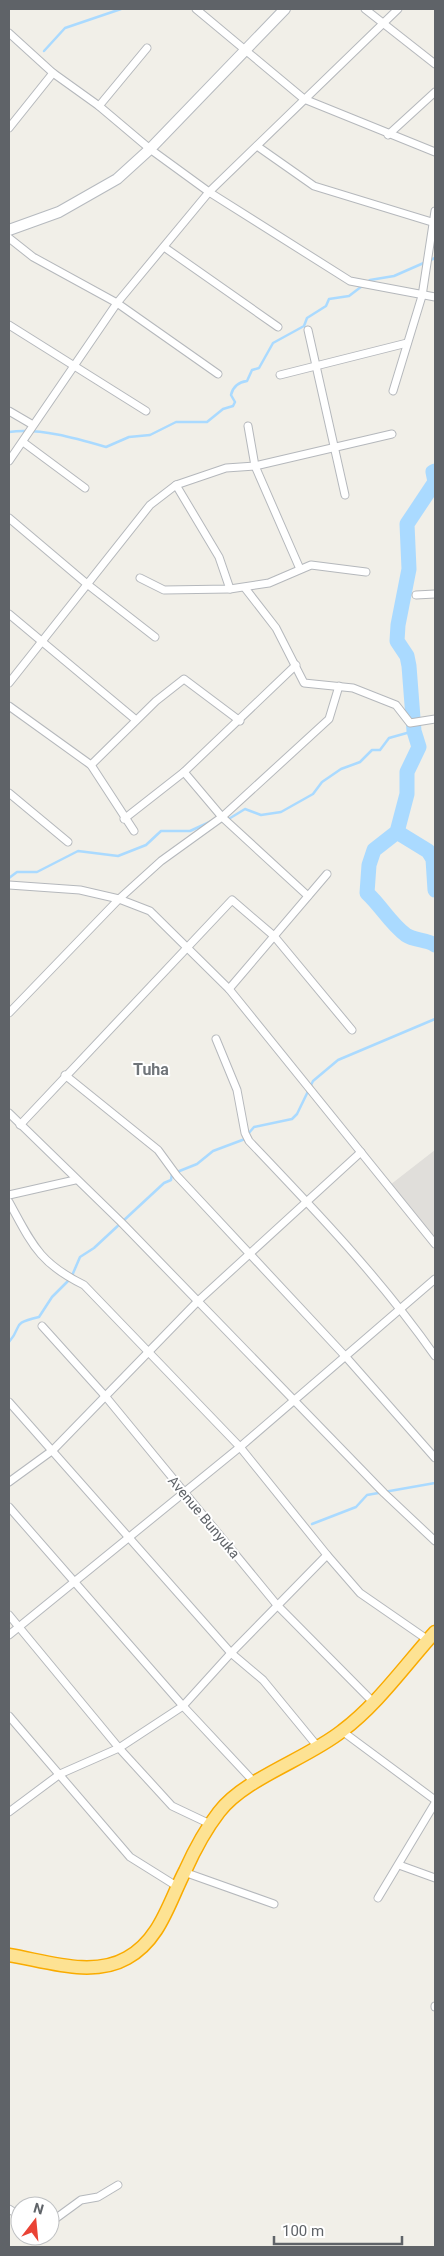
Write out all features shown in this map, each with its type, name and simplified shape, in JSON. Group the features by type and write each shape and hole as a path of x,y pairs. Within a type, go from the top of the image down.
{"highway":[{"path":"9,1955 82,1968 111,1965 128,1958 156,1932 184,1872 210,1824 232,1799 342,1731 373,1702 432,1636"}],"street":[{"path":"196,9 304,99 388,135 435,152"},
{"path":"9,230 67,207 117,178 150,149 285,9"},
{"path":"365,9 435,64"},
{"path":"9,461 117,303 209,192 398,9"},
{"path":"9,33 54,73 99,106 150,149 209,192 350,281 435,297"},
{"path":"99,106 147,48"},
{"path":"9,128 54,73"},
{"path":"388,135 435,92"},
{"path":"257,146 314,186 434,223"},
{"path":"393,391 422,296 435,211"},
{"path":"9,238 33,257 117,303 218,374"},
{"path":"164,247 278,327"},
{"path":"9,325 146,411"},
{"path":"308,330 346,495"},
{"path":"280,375 407,342"},
{"path":"9,410 33,425"},
{"path":"248,426 255,466 300,569"},
{"path":"9,683 41,640 150,505 176,485 226,468 255,466 392,434"},
{"path":"23,442 85,488"},
{"path":"176,485 219,557 230,589"},
{"path":"9,518 87,584 155,637"},
{"path":"140,578 164,590 230,589 269,583 311,565 366,572"},
{"path":"245,588 276,628 304,683 353,688 396,705 410,723 435,719"},
{"path":"416,595 435,594"},
{"path":"9,614 136,720"},
{"path":"124,819 184,772 240,721 296,665"},
{"path":"91,764 136,720 184,679 240,721"},
{"path":"9,1013 119,899 161,861 222,818 329,720 339,686"},
{"path":"9,706 91,764 124,819 134,831"},
{"path":"184,772 222,818 308,896"},
{"path":"9,793 68,842"},
{"path":"229,989 327,874"},
{"path":"9,885 80,890 119,899 150,911 188,946 229,989 435,1244"},
{"path":"20,1125 65,1075 232,900 274,936 352,1030"},
{"path":"216,1039 237,1090 244,1133 249,1142 305,1200 401,1308 435,1356"},
{"path":"65,1075 158,1150 175,1173 248,1254 346,1357 435,1458"},
{"path":"9,1113 75,1180 121,1222 384,1493 435,1541"},
{"path":"9,1482 53,1450 198,1301 305,1200 361,1152"},
{"path":"9,1194 75,1180"},
{"path":"9,1202 34,1249 52,1266 84,1285 240,1447 326,1555 360,1592 432,1636"},
{"path":"9,1636 240,1447 435,1279"},
{"name":"Avenue Bunyuka","path":"42,1326 106,1396 277,1605 373,1702"},
{"path":"9,1402 231,1653 263,1680 318,1747"},
{"path":"9,1508 183,1706 255,1784"},
{"path":"9,1812 60,1774 119,1748 183,1706 231,1653 326,1555"},
{"path":"9,1615 119,1748 172,1806 210,1824"},
{"path":"9,1716 130,1857 178,1887"},
{"path":"342,1731 435,1801 378,1898"},
{"path":"399,1865 435,1878"},
{"path":"184,1872 274,1904"},
{"path":"60,2215 81,2200 98,2197 118,2185"}],"shaded area":[{"path":"435,1150 435,1241 390,1185"}],"waterway":[{"path":"44,51 65,28 121,9"},
{"path":"9,432 33,431 46,433 70,437 106,447 129,437 150,435 176,422 207,422 223,409 233,406 235,402 231,395 233,389 239,383 247,381 252,370 259,368 273,343 304,326 307,318 326,306 329,299 349,296 370,280 394,276 435,258"},
{"path":"435,471 433,472 435,482 407,524 409,569 398,625 397,641 407,656 414,731 419,747 407,772 407,794 397,832 374,850 369,865 367,893 406,935 435,945"},
{"path":"227,820 245,809 261,815 281,812 313,794 322,782 341,769 360,762 372,750 380,750 389,738 414,731"},
{"path":"9,878 17,872 37,872 78,851 118,856 146,845 161,831 190,831 214,820"},
{"path":"397,832 428,851 433,859 435,890"},
{"path":"248,1134 254,1127 292,1119 297,1114 313,1081 338,1060 435,1019"},
{"path":"9,1342 20,1324 39,1317 52,1297 71,1278 80,1257 94,1248 164,1183 171,1180 172,1174 197,1164 213,1151 245,1139"},
{"path":"312,1524 356,1507 367,1495 435,1483"}],"district":[{"name":"Tuha","path":"151,1069"}]}
